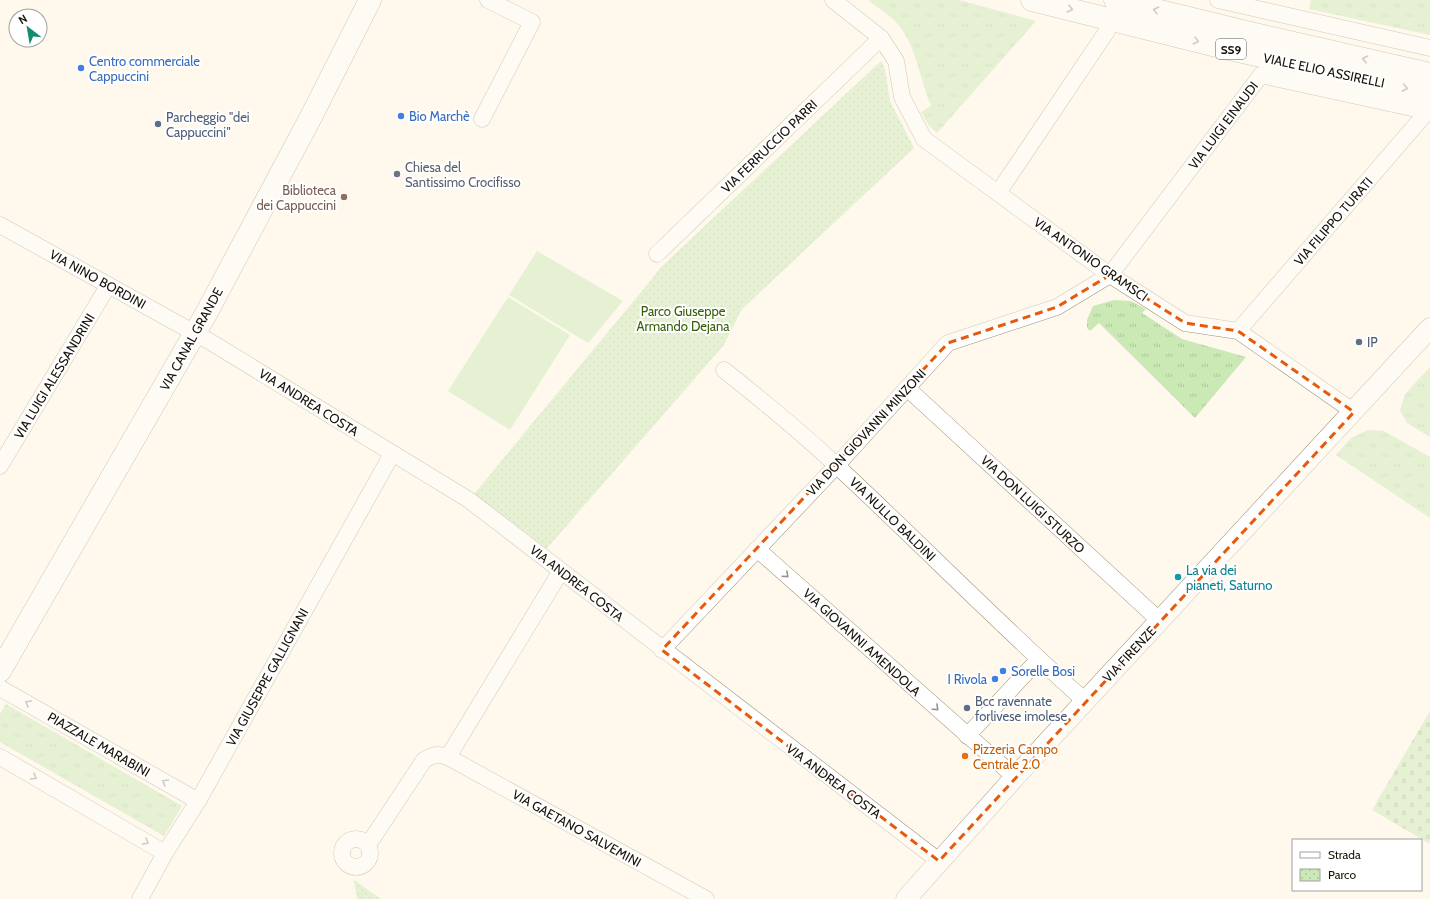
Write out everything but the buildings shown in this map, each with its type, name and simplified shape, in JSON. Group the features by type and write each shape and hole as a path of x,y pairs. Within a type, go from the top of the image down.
{"main road":[{"name":"VIA CANAL GRANDE","path":"0,671 196,333 312,116 370,0"},
{"name":"VIALE ELIO ASSIRELLI","path":"1032,0 1229,49 1429,106"},
{"name":"VIALE ELIO ASSIRELLI","path":"1115,0 1430,74"}],"street":[{"path":"482,119 532,22 488,0"},
{"name":"VIA ANTONIO GRAMSCI","path":"833,0 881,38 896,61 902,97 924,139 1110,275 1185,323 1238,331 1354,412"},
{"path":"1218,0 1430,48"},
{"path":"998,194 1107,31"},
{"name":"VIA FERRUCCIO PARRI","path":"657,254 881,38"},
{"name":"VIA LUIGI EINAUDI","path":"1110,275 1260,75 1429,106"},
{"name":"VIA FILIPPO TURATI","path":"1238,331 1429,106"},
{"name":"VIA NINO BORDINI","path":"0,225 108,286 196,333"},
{"name":"VIA DON GIOVANNI MINZONI","path":"662,650 837,465 948,343 1057,307 1110,275"},
{"name":"VIA LUIGI ALESSANDRINI","path":"0,466 108,286"},
{"name":"VIA FIRENZE","path":"906,899 1015,778 1430,328"},
{"name":"VIA ANDREA COSTA","path":"196,333 469,500 662,650 939,861"},
{"name":"VIA NULLO BALDINI","path":"724,370 837,465 1039,659 1086,701"},
{"name":"VIA DON LUIGI STURZO","path":"907,388 1160,620"},
{"name":"VIA GIUSEPPE GALLIGNANI","path":"140,899 165,853 198,801 392,454"},
{"name":"VIA GIOVANNI AMENDOLA","path":"757,549 1015,778"},
{"path":"448,757 562,571"},
{"path":"967,736 1039,659"},
{"name":"PIAZZALE MARABINI","path":"0,688 198,801"},
{"name":"VIA GAETANO SALVEMINI","path":"368,845 424,760 432,755 440,754 706,899"},
{"path":"0,757 165,853"}],"highlighted area":[{"path":"1110,275 1185,323 1238,331 1354,412 939,861 662,650 948,343 1057,307"}],"green space":[{"path":"868,0 959,0 1036,21 937,133 929,126 921,112 931,106 908,39 902,29 889,15"},
{"path":"1311,0 1430,0 1430,35 1309,9"},
{"name":"Parco Giuseppe Armando Dejana","path":"881,61 885,69 890,101 914,148 742,309 724,345 541,555 469,500 660,268"},
{"path":"537,251 623,301 588,343 509,295"},
{"path":"508,297 570,335 510,430 448,391"},
{"path":"1114,300 1131,301 1146,309 1142,313 1182,339 1246,357 1195,418 1099,323 1090,331 1087,328 1087,320 1093,306"},
{"path":"1430,367 1430,437 1407,423 1400,410 1405,394"},
{"path":"1368,430 1384,431 1430,457 1430,518 1336,455 1351,438"},
{"path":"6,704 182,806 164,836 0,742 0,714"},
{"path":"1430,711 1430,844 1372,810"},
{"path":"354,880 381,899 357,899"}],"place":[{"name":"Centro commerciale Cappuccini","path":"81,68"},
{"name":"Bio Marchè","path":"401,116"},
{"name":"Parcheggio \"dei Cappuccini\"","path":"158,124"},
{"name":"Chiesa del Santissimo Crocifisso","path":"397,174"},
{"name":"Biblioteca dei Cappuccini","path":"344,197"},
{"name":"IP","path":"1359,342"},
{"name":"La via dei pianeti, Saturno","path":"1178,577"},
{"name":"Sorelle Bosi","path":"1003,671"},
{"name":"I Rivola","path":"995,679"},
{"name":"Bcc ravennate forlivese imolese","path":"967,708"},
{"name":"Pizzeria Campo Centrale 2.0","path":"965,756"}]}
